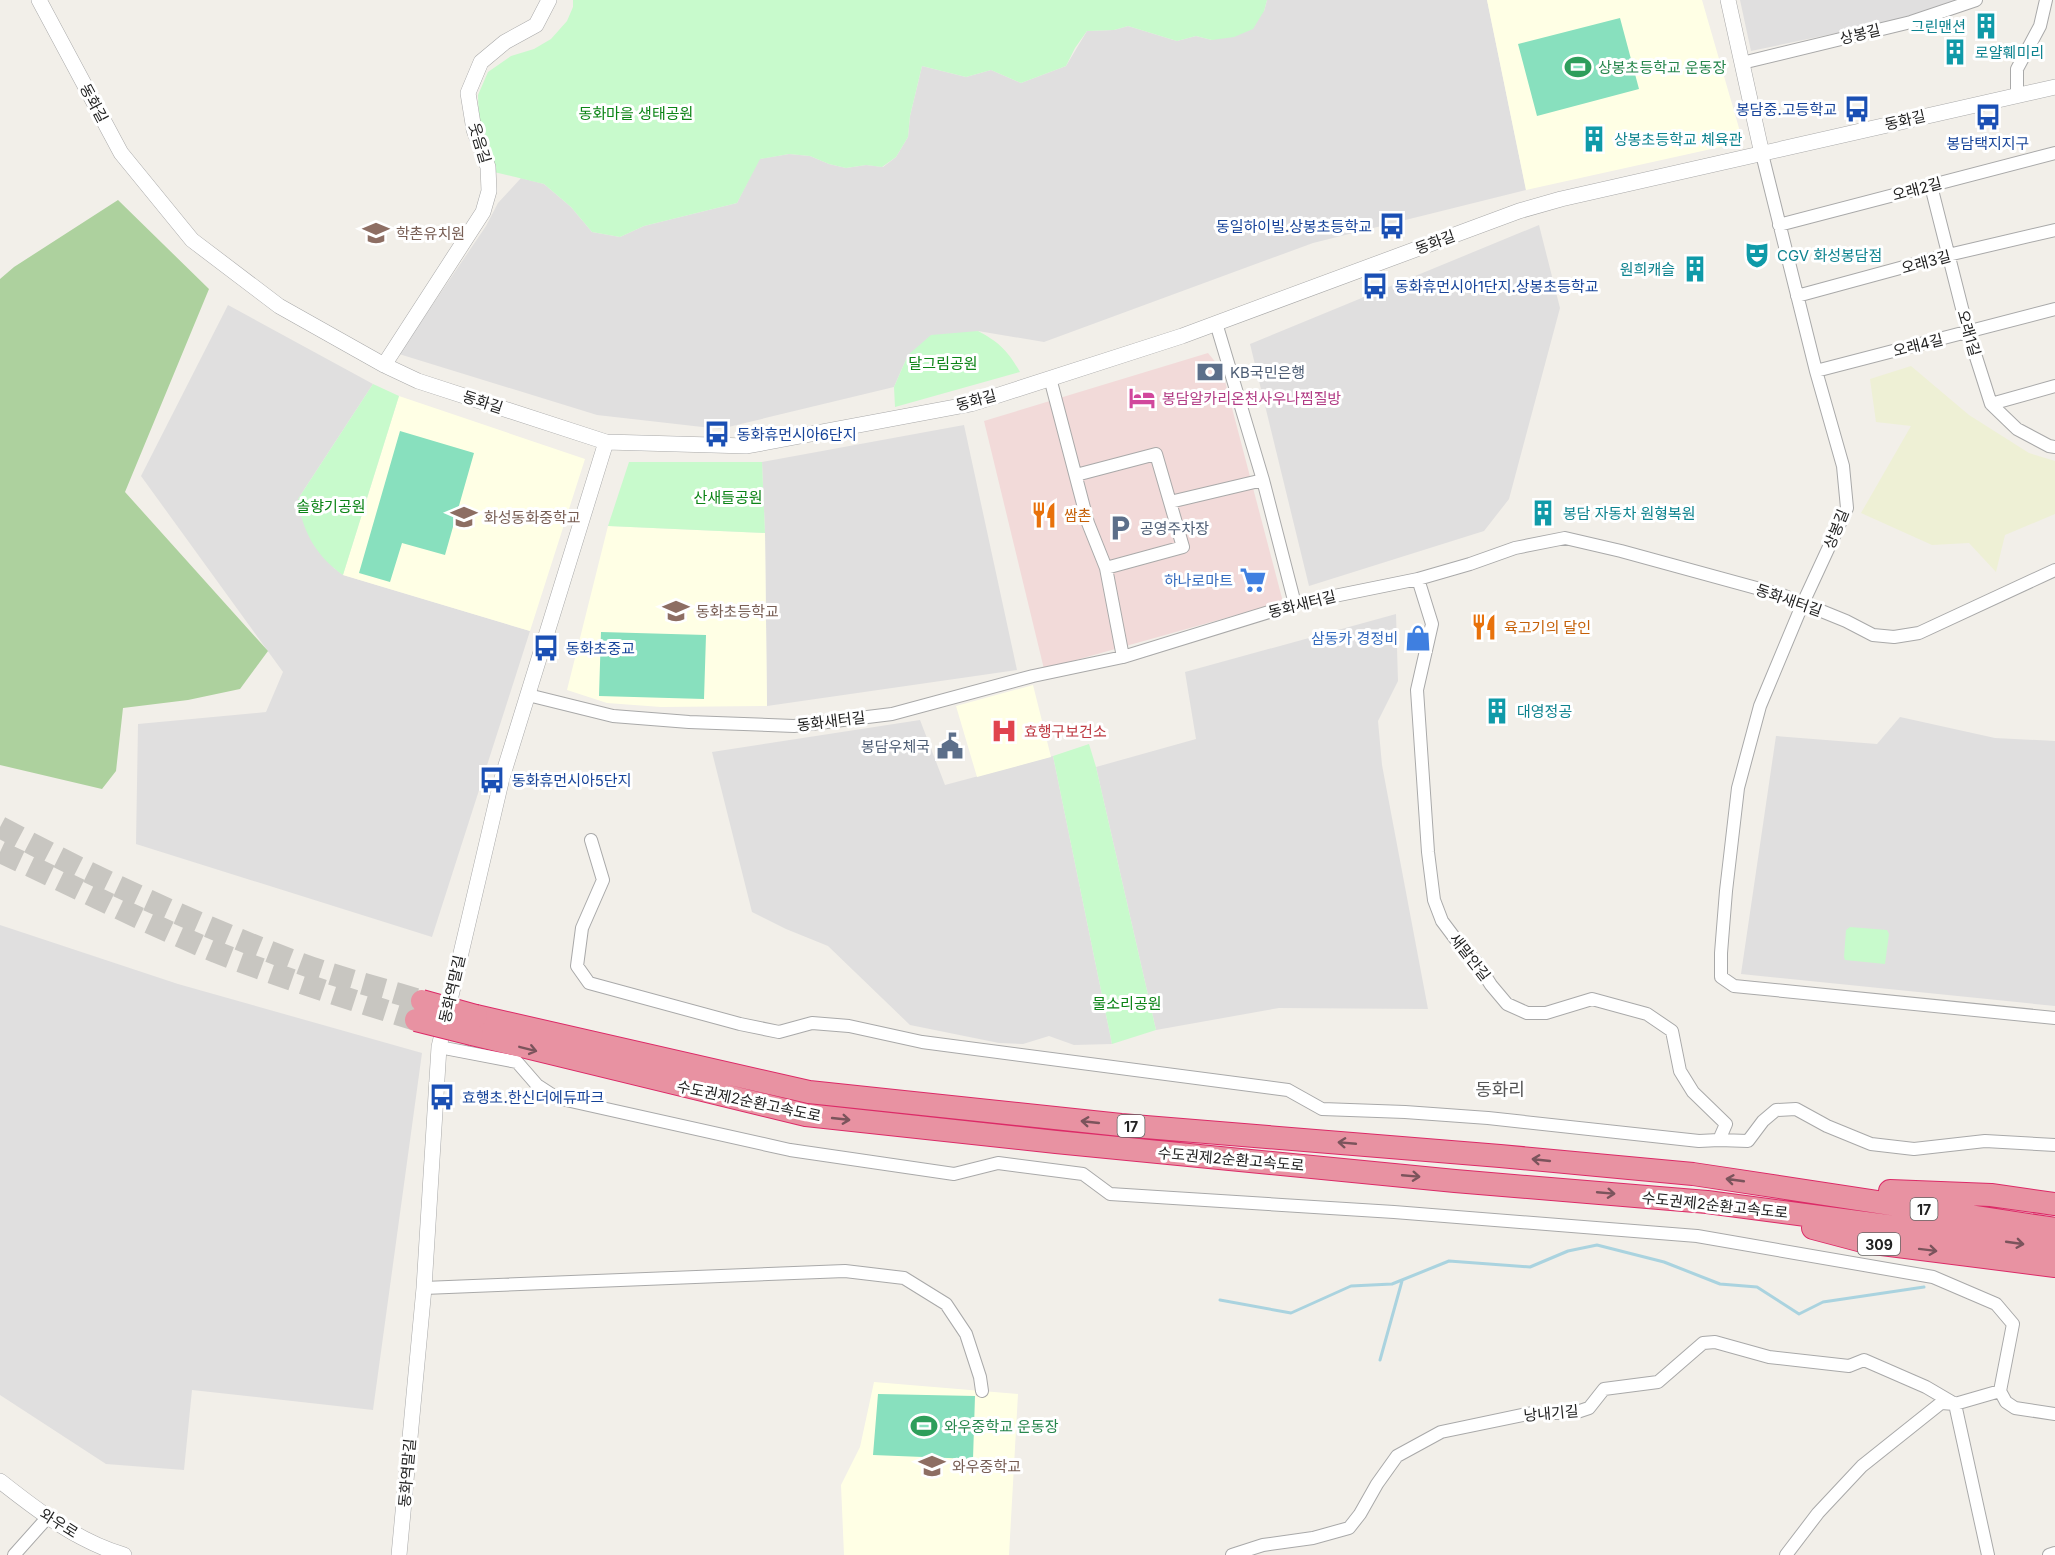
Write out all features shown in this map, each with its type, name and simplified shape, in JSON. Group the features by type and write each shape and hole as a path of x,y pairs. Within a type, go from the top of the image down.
{"highway":[{"name":"수도권제2순환고속도로","path":"419,1010 806,1115 1067,1143 1707,1202 2055,1248"},
{"name":"수도권제2순환고속도로","path":"474,1025 809,1092 1121,1125 1670,1172 1793,1188 2055,1229"},
{"path":"1793,1188 1991,1195 2055,1204"},
{"name":"309","path":"1707,1202 1866,1242 2055,1266"}],"street":[{"name":"동화길","path":"39,0 121,153 192,240 279,306 384,365 418,381 606,442 747,446 971,404 1216,323 1520,212 1562,199 2055,87"},
{"name":"웃음길","path":"384,365 483,212 489,191 488,167 474,130 468,93 481,62 505,42 536,25 549,0"},
{"name":"상봉길","path":"1728,0 1779,225 1843,466 1847,508 1803,603 1760,706 1738,788 1720,953 1721,977 1734,986 2055,1018"},
{"name":"상봉길","path":"1742,63 1911,22 1976,0"},
{"path":"2017,94 2017,69 2040,26 2046,0"},
{"name":"오래2길","path":"1779,225 2055,153"},
{"name":"오래1길","path":"1931,186 1968,332 1991,404 2017,429 2055,447"},
{"name":"오래3길","path":"1797,296 1948,255 2055,230"},
{"name":"오래4길","path":"1816,371 2055,309"},
{"path":"1216,323 1263,480 1295,604"},
{"path":"1050,378 1088,523 1106,568 1123,657"},
{"path":"1991,404 2055,386"},
{"name":"동화역말길","path":"399,1555 424,1288 439,1047 502,778 606,442"},
{"path":"1076,475 1156,454 1182,547 1106,568"},
{"path":"1170,502 1263,480"},
{"name":"동화새터길","path":"528,694 613,717 689,722 794,726 892,714 1033,676 1123,657 1295,604 1418,579 1515,548 1565,538 1782,595 1846,621 1873,635 1894,637 1919,633 2055,570"},
{"name":"새말안길","path":"1418,579 1432,624 1417,690 1428,852 1434,900 1442,921 1478,963 1491,985 1507,1004 1527,1013 1546,1013 1592,999 1647,1014 1671,1031 1680,1071 1693,1092 1726,1124 1719,1140"},
{"path":"591,840 603,880 582,928 579,947 577,966 589,983 740,1024 779,1032 812,1023 849,1026 922,1042 1288,1090 1322,1109 1488,1118 1699,1141 1748,1141 1763,1121 1776,1110 1797,1109 1827,1126 1871,1144 1914,1149 1985,1141 2055,1144"},
{"path":"439,1047 517,1062 537,1085 557,1098 801,1152 954,1174 998,1162 1083,1174 1110,1194 1394,1212 1697,1236 1933,1276 1996,1304 2013,1324 2000,1391 2006,1402 2015,1408 2055,1414"},
{"path":"424,1288 845,1271 904,1278 946,1304 966,1334 980,1377 982,1391"},
{"name":"낭내기길","path":"1232,1555 1263,1545 1313,1538 1349,1528 1397,1456 1440,1432 1532,1413 1574,1413 1589,1408 1604,1389 1658,1382 1703,1343 1715,1342 1769,1357 1837,1365 1849,1366 1864,1360 1926,1387 1955,1404"},
{"path":"1786,1555 1818,1513 1862,1466 1941,1403 1955,1404 2000,1391"},
{"path":"1955,1404 1988,1555"},
{"name":"와우로","path":"0,1481 47,1518 101,1548 124,1555"},
{"path":"14,1555 47,1518"},
{"path":"2049,1555 2055,1553"}],"shaded area":[{"path":"1267,0 1487,0 1526,190 1313,243 1044,342 978,331 908,355 894,387 720,429 597,415 399,354 486,226 498,203 521,178 544,184 571,207 592,232 620,237 644,226 737,203 759,159 789,154 810,156 846,168 866,165 883,167 896,157 908,137 910,116 922,66 966,77 991,70 1021,83 1066,66 1087,31 1114,30 1128,26 1177,41 1196,36 1212,40 1264,11"},
{"path":"1487,0 1702,0 1743,142 1526,190"},
{"path":"1740,0 1965,0 1904,19 1751,51"},
{"path":"1539,225 1560,308 1509,499 1484,531 1309,586 1250,344"},
{"path":"228,305 373,384 298,499 334,568 343,575 530,631 432,937 136,844 138,724 266,712 283,672 141,476"},
{"path":"1208,353 1222,370 1283,602 1044,669 984,421"},
{"path":"1911,366 1969,415 2029,453 2055,461 2055,514 2005,535 1996,572 1969,543 1932,545 1861,513 1911,426 1876,422 1870,379"},
{"name":"화성동화중학교","path":"399,396 585,459 530,631 343,575"},
{"path":"964,425 1017,670 767,706 762,462"},
{"name":"동화초등학교","path":"608,526 765,533 767,706 661,707 607,703 567,690"},
{"path":"1396,614 1398,681 1378,721 1382,765 1428,1009 1279,1008 1156,1030 1096,767 1196,739 1185,672"},
{"name":"효행구보건소","path":"1033,685 1051,757 977,777 956,706"},
{"path":"1900,717 1995,738 2055,741 2055,1006 1741,974 1776,736 1877,744"},
{"path":"920,720 945,785 1053,756 1112,1044 1074,1045 1049,1036 1023,1044 999,1043 910,1025 828,946 752,912 712,752"},
{"path":"0,925 178,984 422,1053 373,1410 192,1390 184,1470 106,1464 0,1395"},
{"name":"와우중학교","path":"874,1382 1018,1394 1009,1555 844,1555 841,1485 860,1447"}],"green space":[{"name":"동화마을 생태공원","path":"573,0 1267,0 1264,11 1253,29 1234,37 1212,40 1196,36 1177,41 1128,26 1114,30 1087,31 1066,66 1021,83 991,70 966,77 922,66 910,116 908,137 896,157 882,167 866,165 846,168 810,156 789,154 760,159 737,203 644,226 620,237 592,232 571,207 544,184 494,172 479,121 478,95 488,72 511,56 534,49 551,39 567,21 573,7"},
{"name":"상봉초등학교 운동장","path":"1620,18 1639,89 1537,116 1518,44"},
{"path":"118,200 209,289 125,492 268,651 240,689 188,700 123,708 116,771 102,789 0,765 0,279 14,267"},
{"name":"달그림공원","path":"978,331 1002,348 1020,372 895,407 894,387 908,355 931,335"},
{"name":"솔향기공원","path":"373,384 399,396 343,575 325,560 312,542 303,522 298,499"},
{"path":"400,431 474,453 445,555 402,543 390,582 359,573"},
{"name":"산새들공원","path":"629,462 762,462 765,533 608,526"},
{"path":"601,632 706,635 704,699 599,696"},
{"name":"물소리공원","path":"1089,744 1156,1030 1112,1044 1053,756"},
{"path":"1850,927 1887,930 1889,934 1885,964 1845,960 1846,930"},
{"name":"와우중학교 운동장","path":"878,1394 975,1396 973,1459 873,1455"}],"waterway":[{"path":"1220,1300 1291,1313 1351,1286 1392,1284 1449,1261 1530,1267 1568,1251 1597,1245 1664,1262 1720,1284 1757,1287 1799,1314 1823,1302 1924,1287"},
{"path":"1380,1360 1402,1281"}],"tunnel":[{"path":"0,827 110,883 222,933 314,968 422,1001"},
{"path":"0,852 216,952 416,1020"}],"place":[{"name":"그린맨션","path":"1986,26"},
{"name":"로얄훼미리","path":"1955,52"},
{"name":"상봉초등학교 운동장","path":"1578,67"},
{"name":"봉담중.고등학교","path":"1857,109"},
{"name":"봉담택지지구","path":"1988,117"},
{"name":"상봉초등학교 체육관","path":"1594,139"},
{"name":"동일하이빌.상봉초등학교","path":"1392,226"},
{"name":"학촌유치원","path":"376,233"},
{"name":"CGV 화성봉담점","path":"1757,255"},
{"name":"원희캐슬","path":"1695,269"},
{"name":"동화휴먼시아1단지.상봉초등학교","path":"1375,286"},
{"name":"KB국민은행","path":"1210,372"},
{"name":"봉담알카리온천사우나찜질방","path":"1142,398"},
{"name":"동화휴먼시아6단지","path":"717,434"},
{"name":"봉담 자동차 원형복원","path":"1543,513"},
{"name":"쌈촌","path":"1044,515"},
{"name":"화성동화중학교","path":"464,517"},
{"name":"공영주차장","path":"1120,528"},
{"name":"하나로마트","path":"1253,580"},
{"name":"동화초등학교","path":"676,611"},
{"name":"육고기의 달인","path":"1484,627"},
{"name":"삼동카 경정비","path":"1418,638"},
{"name":"동화초중교","path":"546,648"},
{"name":"대영정공","path":"1497,711"},
{"name":"효행구보건소","path":"1004,731"},
{"name":"봉담우체국","path":"950,746"},
{"name":"동화휴먼시아5단지","path":"492,780"},
{"name":"효행초.한신더에듀파크","path":"442,1097"},
{"name":"와우중학교 운동장","path":"924,1426"},
{"name":"와우중학교","path":"932,1466"}],"district":[{"name":"동화리","path":"1500,1089"}]}
